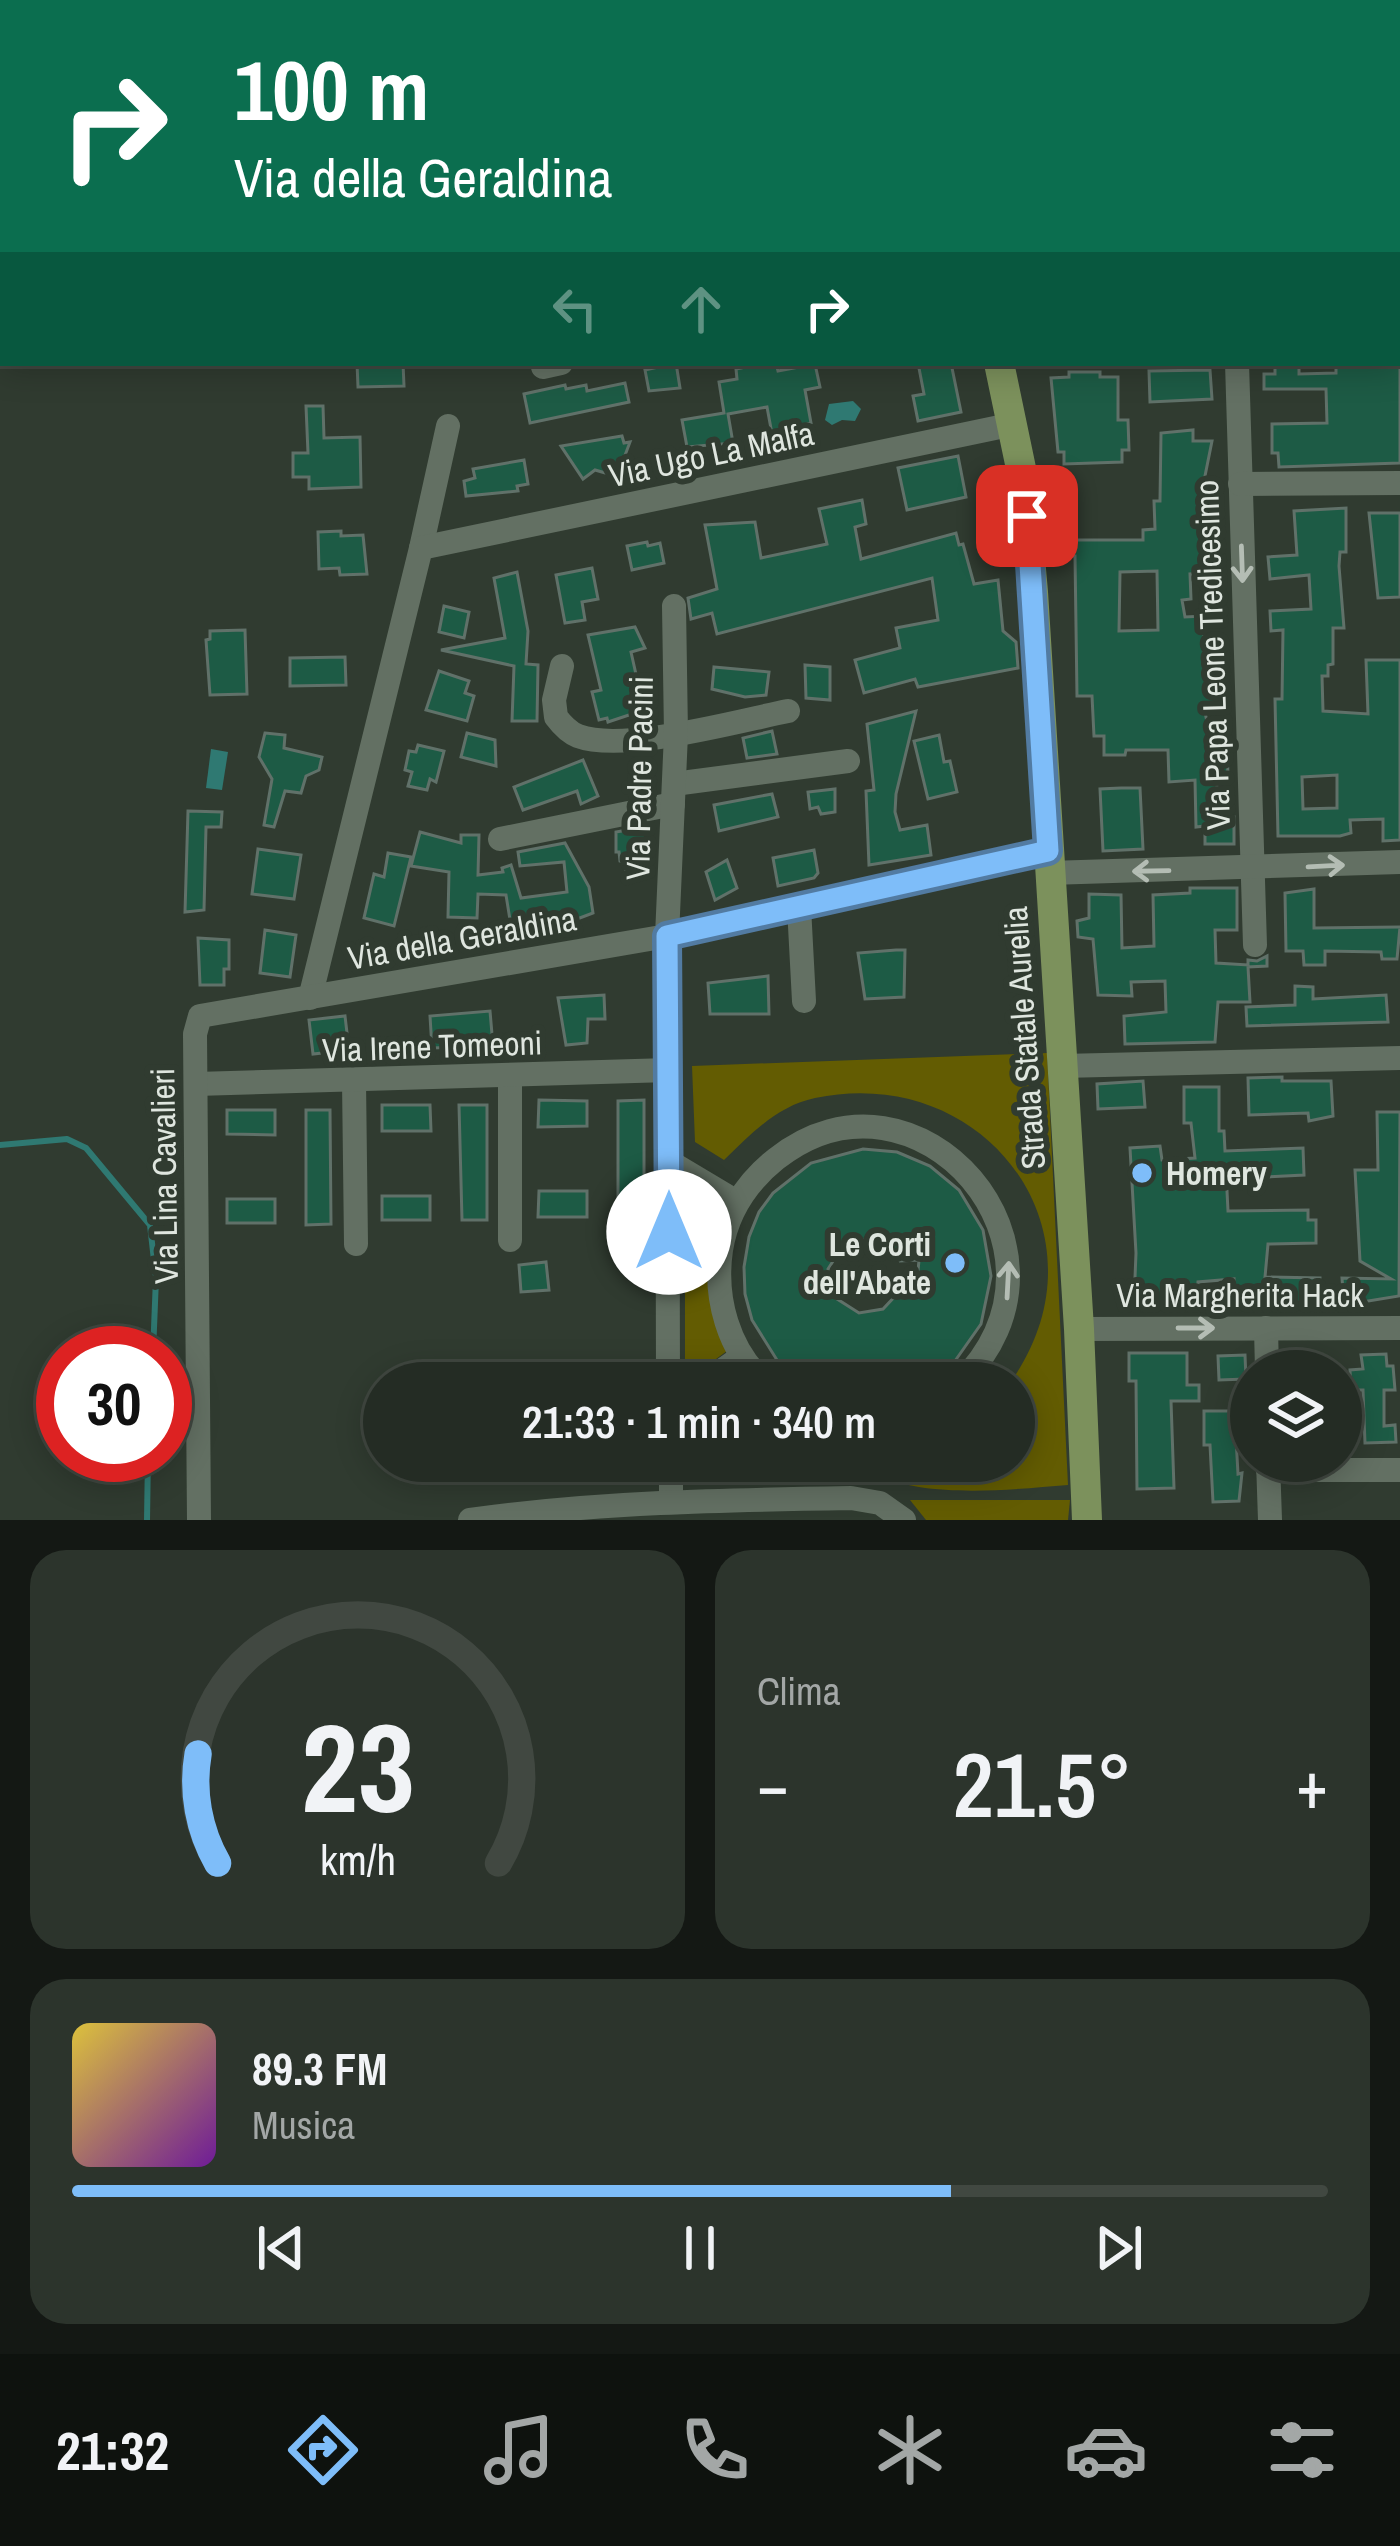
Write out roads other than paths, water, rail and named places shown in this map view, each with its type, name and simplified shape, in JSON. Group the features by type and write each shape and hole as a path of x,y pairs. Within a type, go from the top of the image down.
{"main road":[{"name":"Strada Statale Aurelia","path":"1000,366 1014,424 1031,570 1090,1512"}],"street":[{"name":"Via Papa Leone Tredicesimo","path":"1237,366 1255,946"},
{"name":"Via Ugo La Malfa","path":"421,548 1014,424"},
{"path":"310,998 448,426"},
{"path":"1240,484 1400,483"},
{"name":"Via Padre Pacini","path":"668,1362 667,936 676,734 674,606"},
{"path":"562,666 555,710 571,732 615,740 676,734 788,711"},
{"path":"500,839 673,794 848,761"},
{"name":"Via della Geraldina","path":"310,998 667,936 1048,862 1252,869 1400,862"},
{"path":"799,908 804,1001"},
{"name":"Via Lina Cavalieri","path":"199,1520 195,1034 200,1016 310,998"},
{"path":"1062,1066 1400,1058"},
{"name":"Via Irene Tomeoni","path":"196,1084 669,1070"},
{"path":"510,1077 510,1240"},
{"path":"354,1081 356,1244"},
{"path":"746,1362 726,1318 720,1284 722,1247 737,1202 784,1153 843,1129 895,1133 926,1143 953,1159 981,1187 996,1211 1009,1262 1002,1320 979,1362"},
{"path":"670,1162 737,1202"},
{"path":"1266,1328 1267,1350"},
{"name":"Via Margherita Hack","path":"1079,1329 1400,1328"},
{"path":"734,1362 741,1357"},
{"path":"1362,1469 1400,1470"},
{"path":"671,1482 671,1500"},
{"path":"1269,1482 1270,1520"},
{"path":"470,1520 671,1500 863,1498 888,1507 904,1520"}],"water":[{"path":"853,401 861,409 855,421 832,425 825,420 829,404"},
{"path":"211,749 228,752 222,790 206,788"}],"waterway":[{"path":"0,1145 67,1139 86,1148 150,1225 156,1278 154,1326"},
{"path":"147,1520 148,1482"}],"place":[{"name":"Homery","path":"1142,1173"},
{"name":"Le Corti dell'Abate","path":"955,1263"}]}
